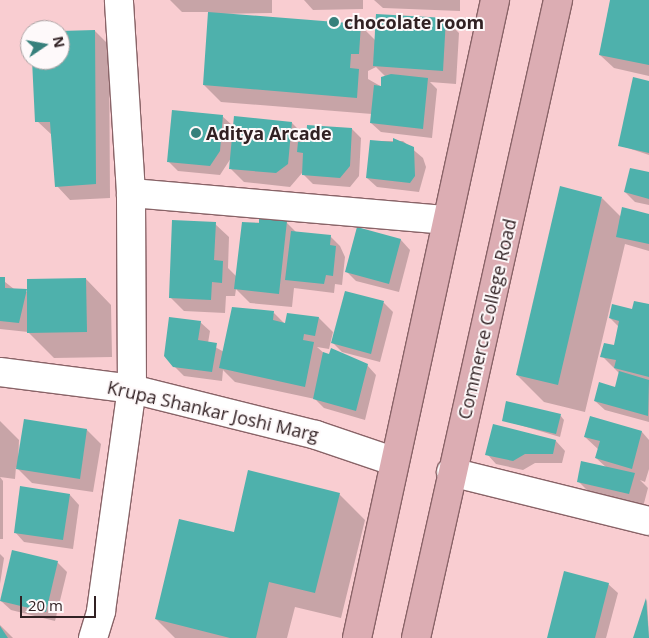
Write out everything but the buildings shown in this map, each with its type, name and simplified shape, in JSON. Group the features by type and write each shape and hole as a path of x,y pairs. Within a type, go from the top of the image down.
{"main road":[{"path":"356,638 393,461 495,0"},
{"name":"Commerce College Road","path":"416,638 451,472 558,0"}],"street":[{"path":"93,638 101,611 132,389 131,193 119,0"},
{"path":"131,193 446,220"},
{"name":"Krupa Shankar Joshi Marg","path":"0,372 132,389 325,438 393,461"},
{"path":"451,472 649,521"}],"place":[{"name":"chocolate room","path":"334,22"},
{"name":"Aditya Arcade","path":"196,133"}]}
